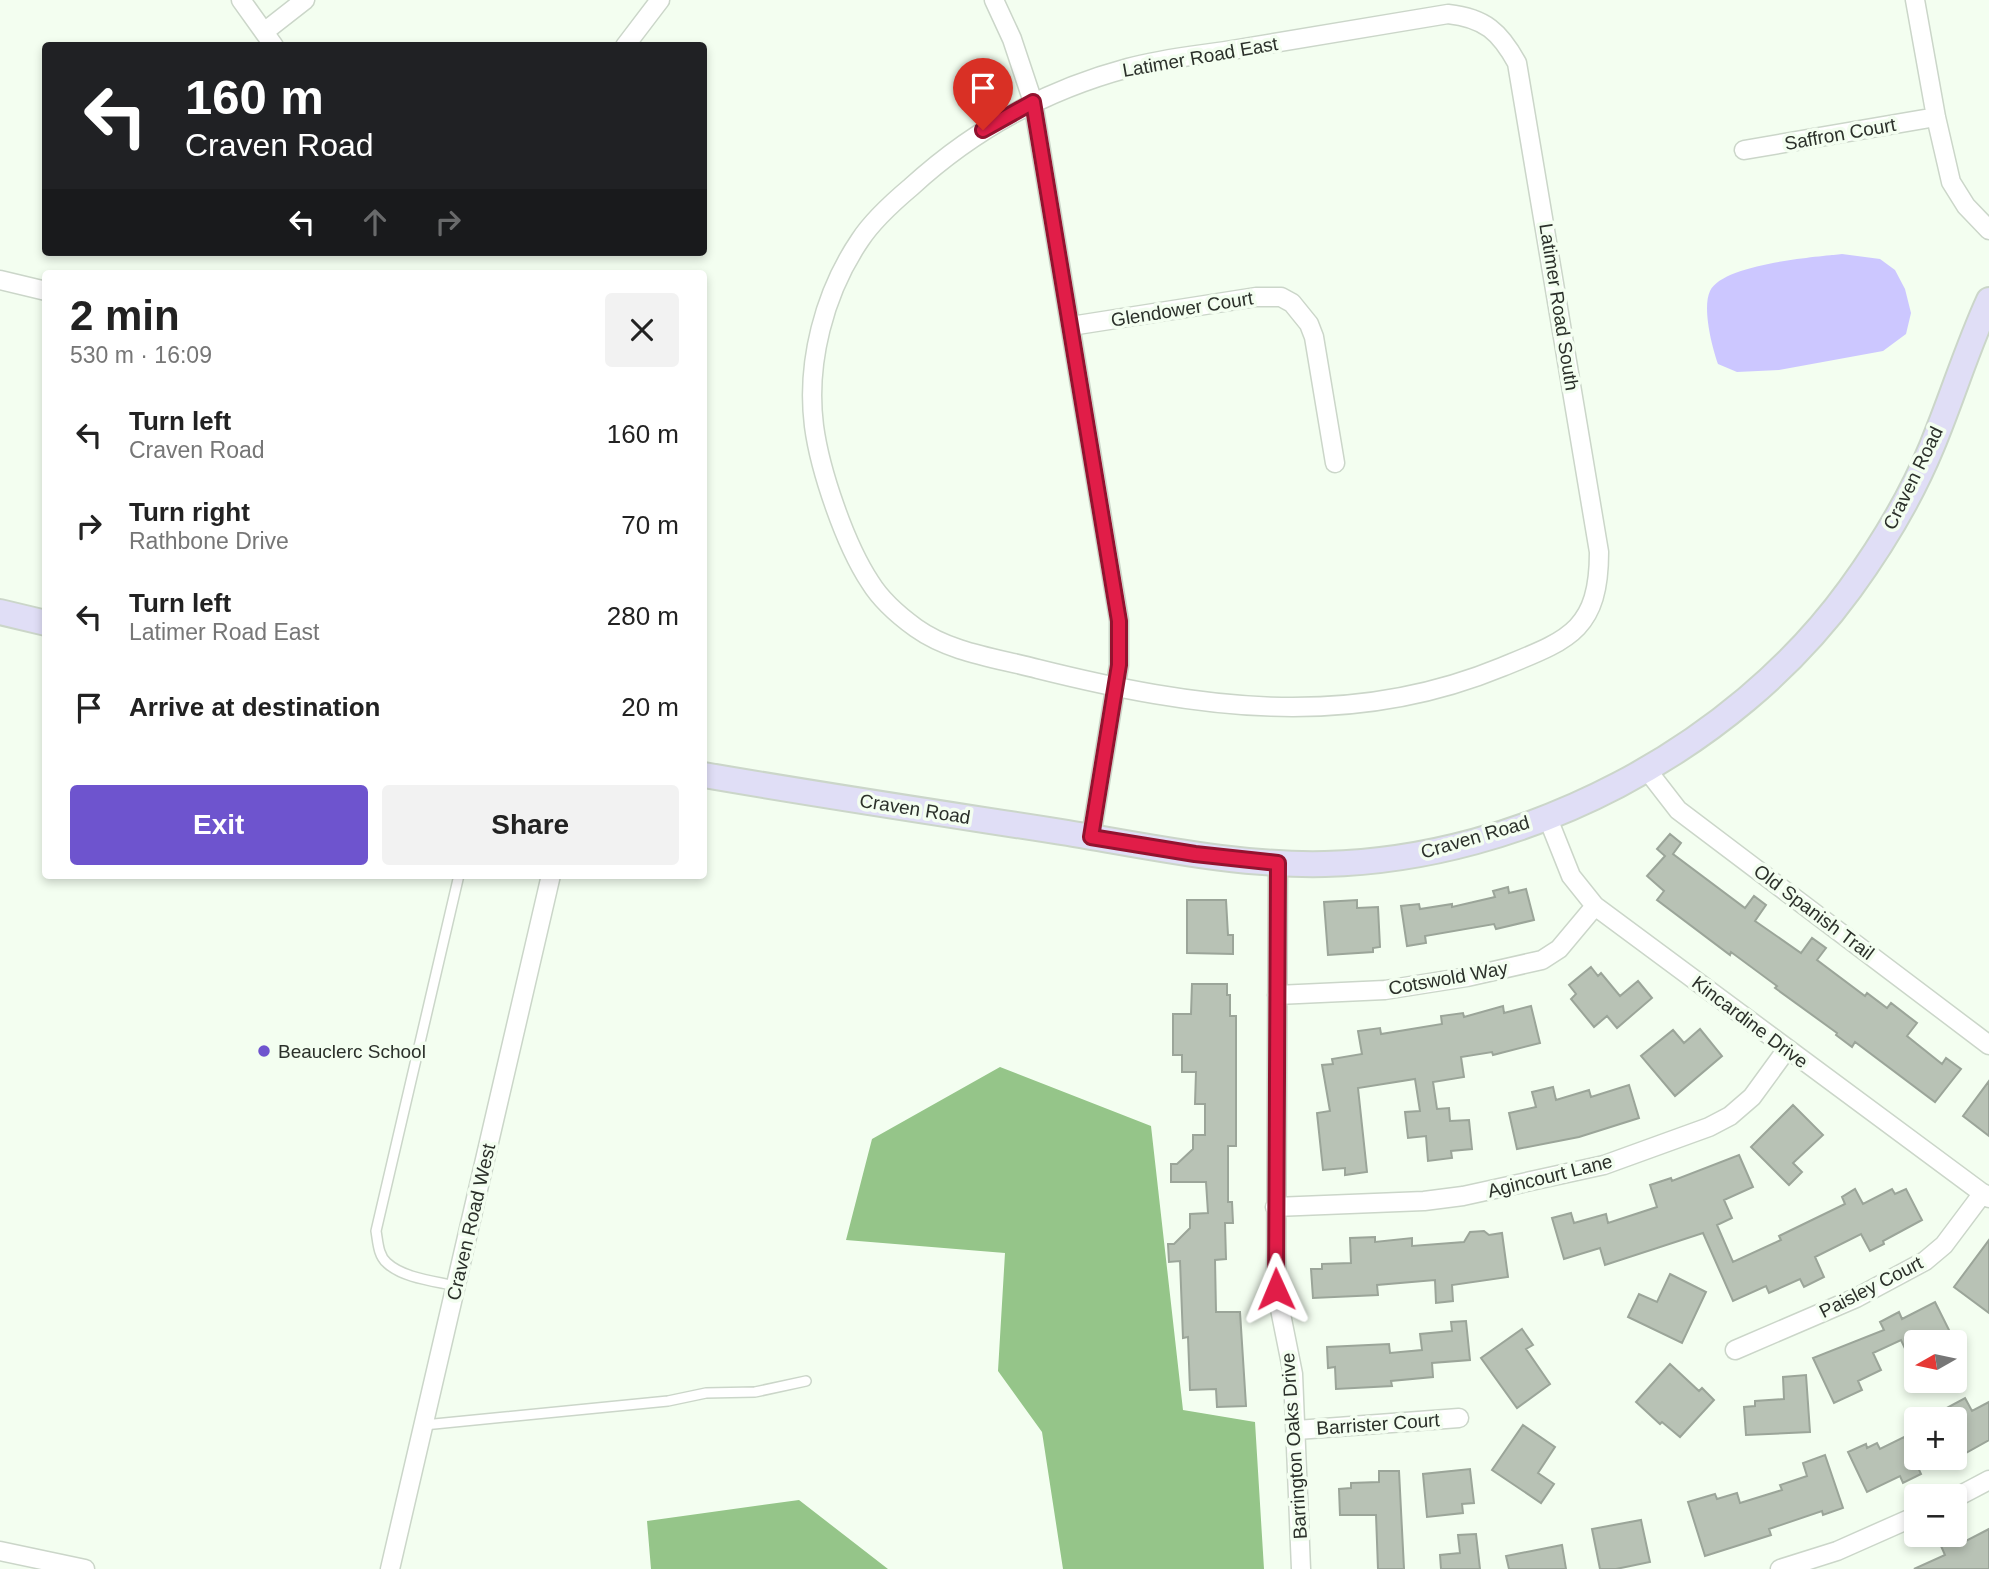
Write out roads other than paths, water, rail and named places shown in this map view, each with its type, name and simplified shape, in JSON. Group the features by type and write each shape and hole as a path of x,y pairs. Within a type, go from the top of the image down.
{"street":[{"path":"241,0 269,39 305,0"},
{"path":"628,42 660,0"},
{"path":"994,0 1012,38 1033,102 1119,621 1120,652 1116,688 1091,837"},
{"path":"1915,0 1936,117 1951,182 1966,206 1989,230"},
{"name":"Latimer Road East","path":"1489,27 1468,16 1448,15 1132,66 1073,85 1033,102 983,130 931,169 886,209 860,239 831,297 819,338 813,371 814,423 825,477 857,560 872,586 893,610 919,631 953,647 1116,688 1220,705 1290,707 1355,704 1421,694 1479,677 1554,646 1572,634 1594,598"},
{"name":"Latimer Road South","path":"1489,27 1504,41 1517,64 1599,552 1599,580 1594,598"},
{"name":"Saffron Court","path":"1744,150 1936,117"},
{"path":"0,280 42,290"},
{"name":"Glendower Court","path":"1071,326 1256,297 1281,297 1292,303 1302,314 1314,337 1335,463"},
{"name":"Craven Road","path":"707,775 1195,854 1278,863 1363,862 1419,854 1499,835 1579,804 1647,770 1726,717 1793,658 1850,590 1902,509 1933,445 1989,300"},
{"path":"1,617 42,622"},
{"name":"Old Spanish Trail","path":"1647,770 1678,810 1989,1045"},
{"name":"Kincardine Drive","path":"1547,816 1571,876 1595,906 1986,1196"},
{"name":"Barrington Oaks Drive","path":"1278,863 1276,1289 1293,1374 1301,1569"},
{"name":"Craven Road West","path":"390,1569 550,879"},
{"name":"Cotswold Way","path":"1277,995 1385,990 1467,977 1542,960 1559,949 1595,906"},
{"name":"Agincourt Lane","path":"1275,1207 1424,1201 1463,1196 1604,1165 1709,1127 1730,1116 1752,1097 1787,1049"},
{"name":"Paisley Court","path":"1735,1350 1856,1298 1925,1261 1944,1245 1986,1196"},
{"name":"Barrister Court","path":"1297,1430 1459,1418"},
{"path":"1967,1492 1989,1480"},
{"path":"1780,1569 1837,1551 1904,1521"},
{"path":"0,1552 86,1569"}],"lane":[{"path":"456,1286 405,1273 386,1262 378,1248 376,1231 458,879"},
{"path":"424,1425 668,1401 706,1393 755,1392 806,1381"}],"place":[{"name":"Beauclerc School","path":"264,1051"}]}
